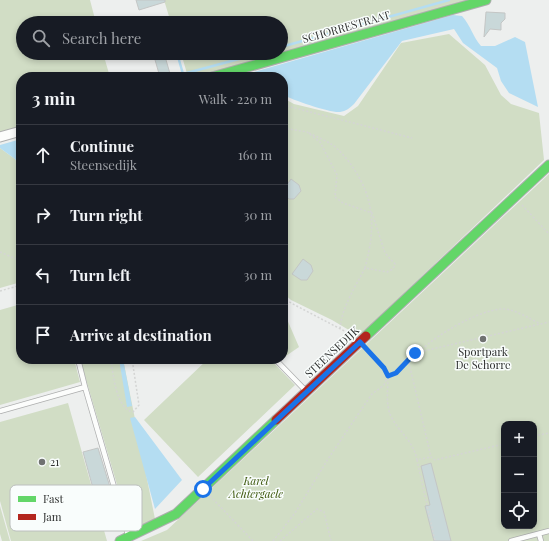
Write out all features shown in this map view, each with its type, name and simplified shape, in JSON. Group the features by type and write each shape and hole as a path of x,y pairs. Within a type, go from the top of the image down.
{"street":[{"name":"SCHORRESTRAAT","path":"288,56 486,0"},
{"name":"SCHORRESTRAAT","path":"230,72 272,60"},
{"path":"0,137 16,132"},
{"name":"STEENSEDIJK","path":"142,530 176,514 549,165"},
{"name":"STEENSEDIJK","path":"120,541 139,531"}],"lane":[{"path":"79,364 113,485"},
{"path":"281,364 307,392"},
{"path":"0,411 85,387"},
{"path":"127,531 128,536"},
{"path":"511,541 549,532"},
{"path":"539,534 541,541"}],"path":[{"path":"288,106 412,138"},
{"path":"288,129 307,132 333,145 348,160 362,180 385,253 395,264 392,271 387,272 365,268"},
{"path":"307,132 320,142 337,176 335,191 336,199 372,213"},
{"path":"521,204 549,234"},
{"path":"340,329 342,315 346,304 358,284 365,268 370,250 372,213"},
{"path":"0,252 16,259"},
{"path":"0,291 16,286"},
{"path":"288,301 361,341 384,368 388,376 389,411 393,420 408,438 416,452 436,541"},
{"path":"273,541 295,513 328,459 372,394 384,386 388,376 396,373 415,353 439,335 479,316 501,309 511,310 539,324"},
{"path":"418,352 549,322"},
{"path":"406,363 409,364 431,457"},
{"path":"112,364 121,404 127,411 133,412 139,405 133,364"},
{"path":"537,435 549,433"},
{"path":"417,460 431,457 435,460 501,445"},
{"path":"203,489 253,541"},
{"path":"280,541 317,509 324,512 331,541"}],"green space":[{"path":"0,0 90,0 94,16 16,16 16,60 105,60 109,72 16,72 16,129 0,134"},
{"path":"164,0 474,0 288,52 288,16 169,16"},
{"path":"449,34 485,65 501,95 511,104 539,113 544,160 359,336 288,297 288,101 294,104 344,116 358,106 401,43"},
{"path":"183,60 261,60 219,72 187,72"},
{"path":"0,148 16,160 16,283 0,288"},
{"name":"Sportpark De Schorre","path":"549,174 549,541 141,541 167,530"},
{"path":"16,305 16,364 75,364 80,382 0,405 0,310"},
{"path":"288,322 299,347 288,355"},
{"path":"81,364 124,364 155,519 142,526 142,485 117,485"},
{"path":"203,364 275,364 295,385 198,477 144,420"},
{"name":"21","path":"68,403 91,485 10,485 10,531 104,531 107,541 11,541 0,501 0,422"},
{"path":"0,506 10,541 2,541 0,534"}],"water":[{"path":"453,15 462,16 481,46 495,46 515,37 525,42 538,107 509,93 501,81 497,68 463,43 454,29 402,41 354,104 342,112 335,112 320,108 288,97 288,72 254,72"},
{"path":"16,140 16,160 0,148 0,145"},
{"path":"120,364 124,364 132,406 127,407"},
{"path":"135,417 182,480 155,509 130,418"}],"building":[{"path":"136,0 165,0 165,2 139,10"},
{"path":"486,12 505,13 505,19 501,23 501,30 490,29 484,37"},
{"path":"155,60 166,60 170,72 159,72"},
{"path":"291,179 299,185 301,191 294,199 288,198 288,183"},
{"path":"303,259 311,265 313,271 307,280 301,280 292,274"},
{"path":"98,448 109,485 92,485 83,452"},
{"path":"431,463 451,541 434,541 425,506 430,505 421,466"}],"waterway":[{"path":"288,45 449,0"},
{"path":"179,60 182,72"},
{"path":"190,72 235,60"}],"traffic: fast":[{"path":"288,56 486,0"},
{"path":"230,72 272,60"},
{"path":"366,336 549,165"},
{"path":"142,530 176,514 276,420"},
{"path":"120,541 141,531"}],"traffic: jam":[{"path":"276,420 366,336"}],"place":[{"name":"Sportpark De Schorre","path":"483,339"},
{"name":"21","path":"42,462"}],"route":[{"path":"203,489 360,342 384,368 388,376 396,373 415,353"}],"park label":[{"name":"Karel Achtergaele","path":"256,487"}]}
